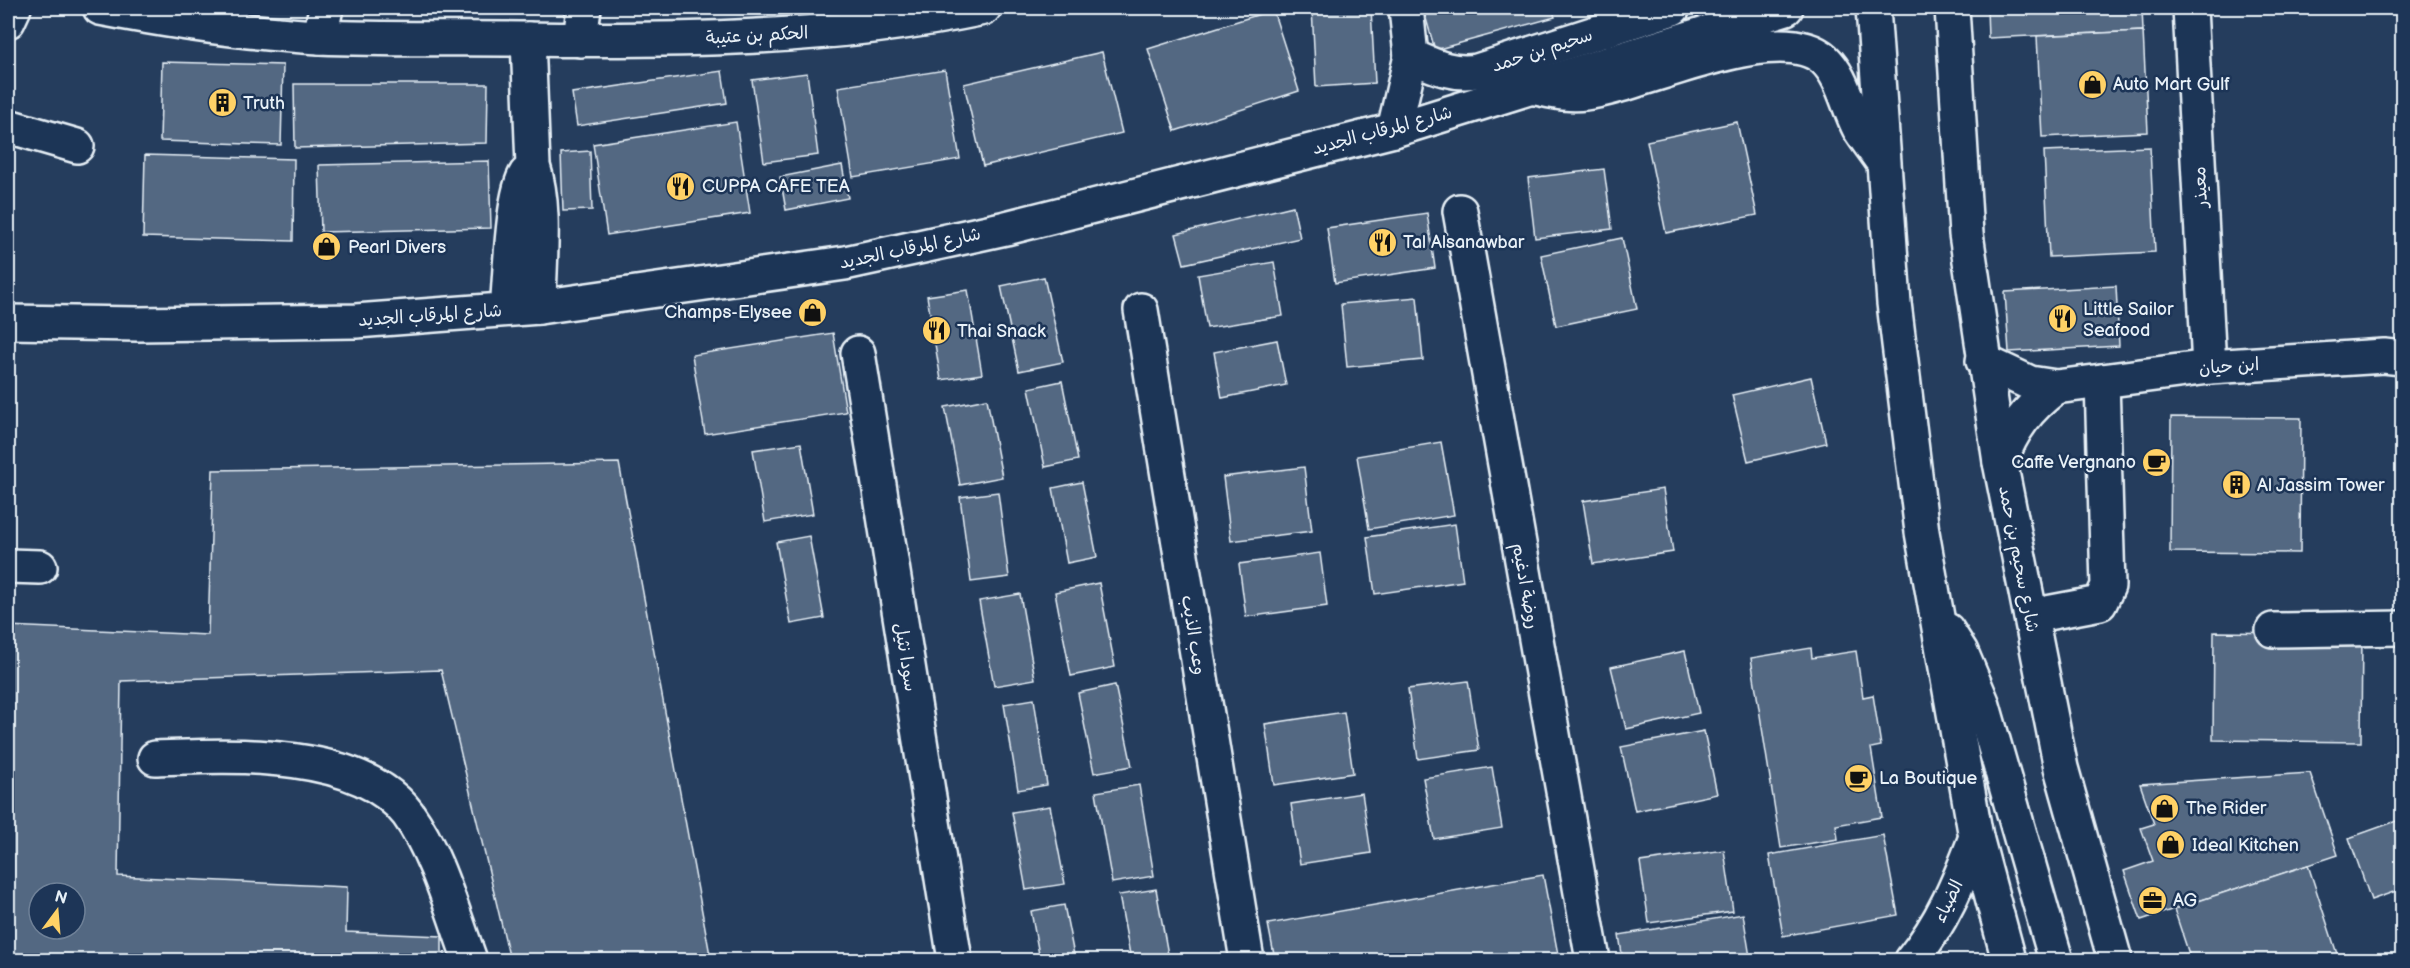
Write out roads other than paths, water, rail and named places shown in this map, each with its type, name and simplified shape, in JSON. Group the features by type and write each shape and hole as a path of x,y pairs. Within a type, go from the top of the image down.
{"main road":[{"path":"8,21 14,8"},
{"name":"الحكم بن عتيبة","path":"100,8 225,28 323,22 528,39 579,40 755,36 848,30 984,8"},
{"path":"579,40 584,8"},
{"path":"1394,130 1411,56 1406,8"},
{"name":"سحيم بن حمد","path":"1411,56 1442,69 1462,73 1477,71 1673,8"},
{"name":"شارع المرقاب الجديد","path":"8,322 138,324 356,321 523,308 845,262 1006,228 1394,130 1786,8"},
{"path":"1873,8 1882,160 1894,303 1922,532 1976,837 2009,960"},
{"name":"شارع سحيم بن حمد","path":"1952,8 1965,234 2000,462 2061,768 2115,960"},
{"name":"معيذر","path":"2190,8 2209,367"},
{"path":"523,308 520,190 522,180 533,166 528,39"},
{"path":"1531,87 1584,94 1715,57 1787,44 1809,49 1823,59 1837,75 1860,129 1882,160"},
{"path":"8,126 77,146"},
{"name":"روضة ادغيم","path":"1460,211 1593,960"},
{"name":"وعب الذيب","path":"1141,310 1246,960"},
{"name":"سودا نثيل","path":"858,353 955,960"},
{"name":"ابن حيان","path":"1983,361 2030,383 2056,387 2209,367 2384,356 2403,358"},
{"path":"2031,616 2100,603 2108,586 2102,381"},
{"path":"2000,462 2008,439 2020,419 2037,401 2056,387"},
{"path":"8,566 40,567"},
{"path":"1934,610 1961,652 1982,702 2056,960"},
{"path":"2273,630 2403,628"},
{"path":"155,758 212,756 334,768 380,787 408,814 425,846 460,928 470,960"},
{"name":"الضياء","path":"1912,960 1929,940 1947,908 1976,837"}],"place":[{"name":"Auto Mart Gulf","path":"2092,84"},
{"name":"Truth","path":"222,103"},
{"name":"CUPPA CAFE TEA","path":"681,186"},
{"name":"Tal Alsanawbar","path":"1382,242"},
{"name":"Pearl Divers","path":"327,247"},
{"name":"Champs-Elysee","path":"813,312"},
{"name":"Little Sailor Seafood","path":"2062,319"},
{"name":"Thai Snack","path":"936,331"},
{"name":"Caffe Vergnano","path":"2157,462"},
{"name":"Al Jassim Tower","path":"2236,485"},
{"name":"La Boutique","path":"1858,778"},
{"name":"The Rider","path":"2165,808"},
{"name":"Ideal Kitchen","path":"2171,845"},
{"name":"AG","path":"2152,900"}]}
